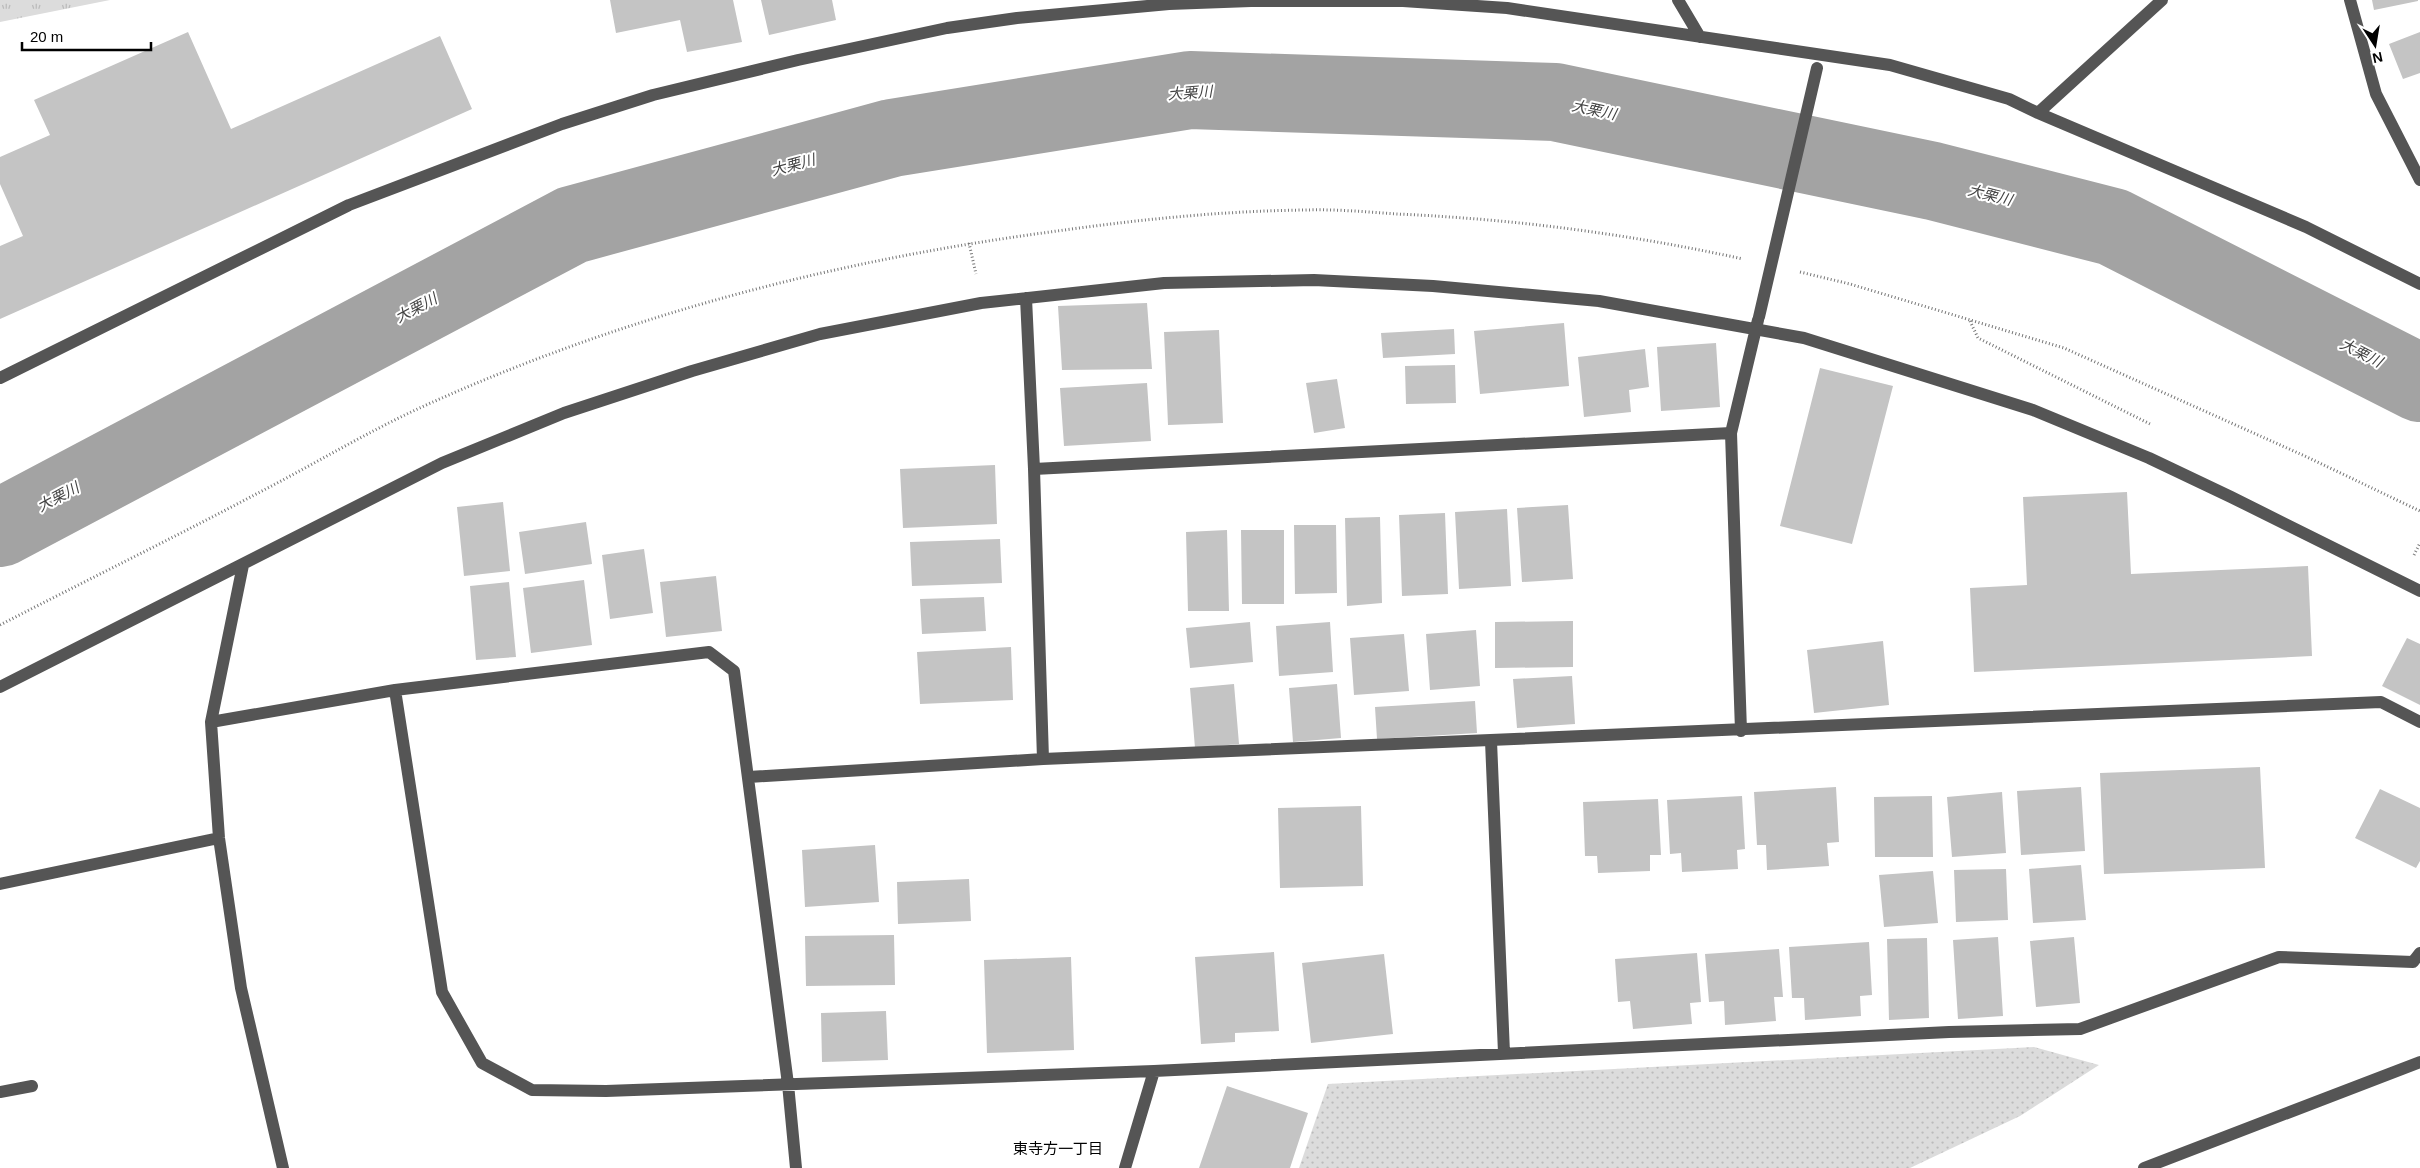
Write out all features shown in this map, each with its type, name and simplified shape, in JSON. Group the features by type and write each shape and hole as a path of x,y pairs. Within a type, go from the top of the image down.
{"street":[{"path":"0,378 319,219 476,155 598,112 653,95 798,60 928,32 1017,18 1169,4 1353,0 1507,8 1700,37 1819,62 1890,65 2010,99 2038,113 2306,227 2420,284"},
{"path":"1678,0 1700,37"},
{"path":"2038,113 2162,0"},
{"path":"2350,0 2376,94 2420,180"},
{"path":"1741,731 1731,433 1819,62"},
{"path":"0,687 442,463 564,413 692,371 820,334 981,303 1164,283 1324,281 1433,286 1599,300 1758,323 2033,410 2149,458 2207,485 2420,591"},
{"path":"1026,298 1034,468 1043,760"},
{"path":"1034,468 1731,433"},
{"path":"243,565 211,722 219,838 241,988 283,1168"},
{"path":"211,722 395,690 709,652 734,671 788,1084 796,1168"},
{"path":"395,690 442,992 482,1063 532,1090 606,1091 1154,1071 1949,1032 2080,1028 2279,956 2413,962 2420,953"},
{"path":"749,777 1043,760 2381,702 2420,722"},
{"path":"1491,741 1504,1053"},
{"path":"0,884 219,838"},
{"path":"2144,1168 2420,1062"},
{"path":"1125,1168 1154,1071"},
{"path":"0,1092 32,1086"}],"path":[{"path":"0,625 422,407 540,358 616,331 737,294 894,256 969,243 1161,216 1311,209 1450,216 1528,223 1611,234 1745,259"},
{"path":"1796,271 1850,284 2064,348 2307,457 2420,511"},
{"path":"1970,320 1978,338 2154,426"}],"green space":[{"path":"0,0 110,0 0,22"},
{"path":"2034,1047 2099,1065 2020,1116 1910,1168 1299,1168 1328,1084"}],"building":[{"path":"610,0 733,0 742,42 687,52 680,20 616,33"},
{"path":"761,0 832,0 836,20 769,35"},
{"path":"2372,0 2418,0 2418,1 2374,10"},
{"path":"188,32 231,129 440,36 472,109 0,319 0,246 23,236 0,184 0,157 50,135 34,100"},
{"path":"2420,32 2420,73 2403,79 2389,44"},
{"path":"1147,303 1152,369 1062,370 1058,306"},
{"path":"1564,323 1569,386 1480,394 1474,331"},
{"path":"1454,329 1455,354 1383,358 1381,333"},
{"path":"1219,330 1223,423 1168,425 1164,332"},
{"path":"1716,343 1720,407 1661,411 1657,347"},
{"path":"1645,349 1649,387 1629,390 1631,412 1584,417 1578,357"},
{"path":"1455,365 1456,403 1406,404 1405,366"},
{"path":"1820,368 1893,386 1852,544 1780,526"},
{"path":"1337,379 1345,428 1314,433 1306,383"},
{"path":"1147,383 1151,441 1064,446 1060,388"},
{"path":"995,465 997,524 903,528 900,469"},
{"path":"2127,492 2131,574 2308,566 2312,656 1974,672 1970,588 2027,585 2023,497"},
{"path":"503,502 510,571 464,576 457,507"},
{"path":"1568,505 1573,579 1522,582 1517,508"},
{"path":"1507,509 1511,586 1459,589 1455,512"},
{"path":"1445,513 1448,594 1402,596 1399,515"},
{"path":"1380,517 1382,603 1347,606 1345,518"},
{"path":"586,522 592,564 525,574 519,532"},
{"path":"1294,525 1336,525 1337,593 1295,594"},
{"path":"1227,530 1229,611 1188,611 1186,532"},
{"path":"1241,530 1284,530 1284,604 1242,604"},
{"path":"1000,539 1002,583 912,586 910,542"},
{"path":"644,549 653,613 610,619 602,555"},
{"path":"716,576 722,631 666,637 660,582"},
{"path":"584,580 592,645 531,653 523,588"},
{"path":"509,582 516,657 476,660 470,586"},
{"path":"984,597 986,631 922,634 920,599"},
{"path":"1573,621 1573,667 1495,668 1495,622"},
{"path":"1250,622 1253,662 1190,668 1186,628"},
{"path":"1330,622 1333,672 1279,676 1276,626"},
{"path":"1476,630 1480,686 1430,690 1426,634"},
{"path":"1404,634 1409,691 1354,695 1350,638"},
{"path":"2407,638 2420,644 2420,705 2382,686"},
{"path":"1883,641 1889,705 1814,713 1807,650"},
{"path":"1011,647 1013,700 920,704 917,652"},
{"path":"1572,676 1575,724 1517,728 1513,679"},
{"path":"1234,684 1239,744 1195,748 1190,688"},
{"path":"1337,684 1341,738 1293,742 1289,688"},
{"path":"1475,701 1477,733 1377,739 1375,707"},
{"path":"2260,767 2265,868 2104,874 2100,773"},
{"path":"1836,787 1839,842 1827,843 1829,866 1767,870 1766,845 1757,845 1754,792"},
{"path":"2081,787 2085,851 2021,855 2017,791"},
{"path":"2380,789 2420,808 2420,861 2416,868 2355,838"},
{"path":"2002,792 2006,853 1952,857 1947,797"},
{"path":"1742,796 1745,849 1737,850 1738,869 1682,872 1681,853 1670,854 1667,800"},
{"path":"1932,796 1933,857 1875,857 1874,797"},
{"path":"1658,799 1661,855 1650,855 1650,871 1598,873 1597,856 1585,856 1583,802"},
{"path":"1361,806 1363,886 1280,888 1278,808"},
{"path":"875,845 879,902 805,907 802,850"},
{"path":"2081,865 2086,920 2033,923 2029,869"},
{"path":"2006,869 2008,920 1956,922 1954,870"},
{"path":"1933,871 1938,923 1884,927 1879,875"},
{"path":"969,879 971,921 898,924 897,882"},
{"path":"894,935 895,985 806,986 805,936"},
{"path":"1998,937 2003,1016 1958,1019 1953,940"},
{"path":"2074,937 2080,1003 2036,1007 2030,941"},
{"path":"1927,938 1929,1018 1889,1020 1887,939"},
{"path":"1869,942 1872,995 1860,996 1861,1016 1805,1020 1804,998 1792,998 1789,947"},
{"path":"1779,949 1783,997 1774,997 1776,1021 1725,1025 1724,1001 1709,1002 1705,954"},
{"path":"1274,952 1279,1031 1235,1033 1235,1042 1201,1044 1195,957"},
{"path":"1697,953 1701,1002 1690,1003 1692,1024 1633,1029 1630,1001 1618,1002 1615,959"},
{"path":"1384,954 1393,1034 1311,1043 1302,963"},
{"path":"1071,957 1074,1050 987,1053 984,960"},
{"path":"886,1011 888,1060 822,1062 821,1013"},
{"path":"1227,1086 1308,1113 1290,1168 1199,1168"}],"waterway":[{"name":"大栗川","path":"0,528 572,225 892,138 1190,90 1555,102 1933,181 2113,227 2420,383"}],"district":[{"name":"東寺方一丁目","path":"1058,1149"}]}
